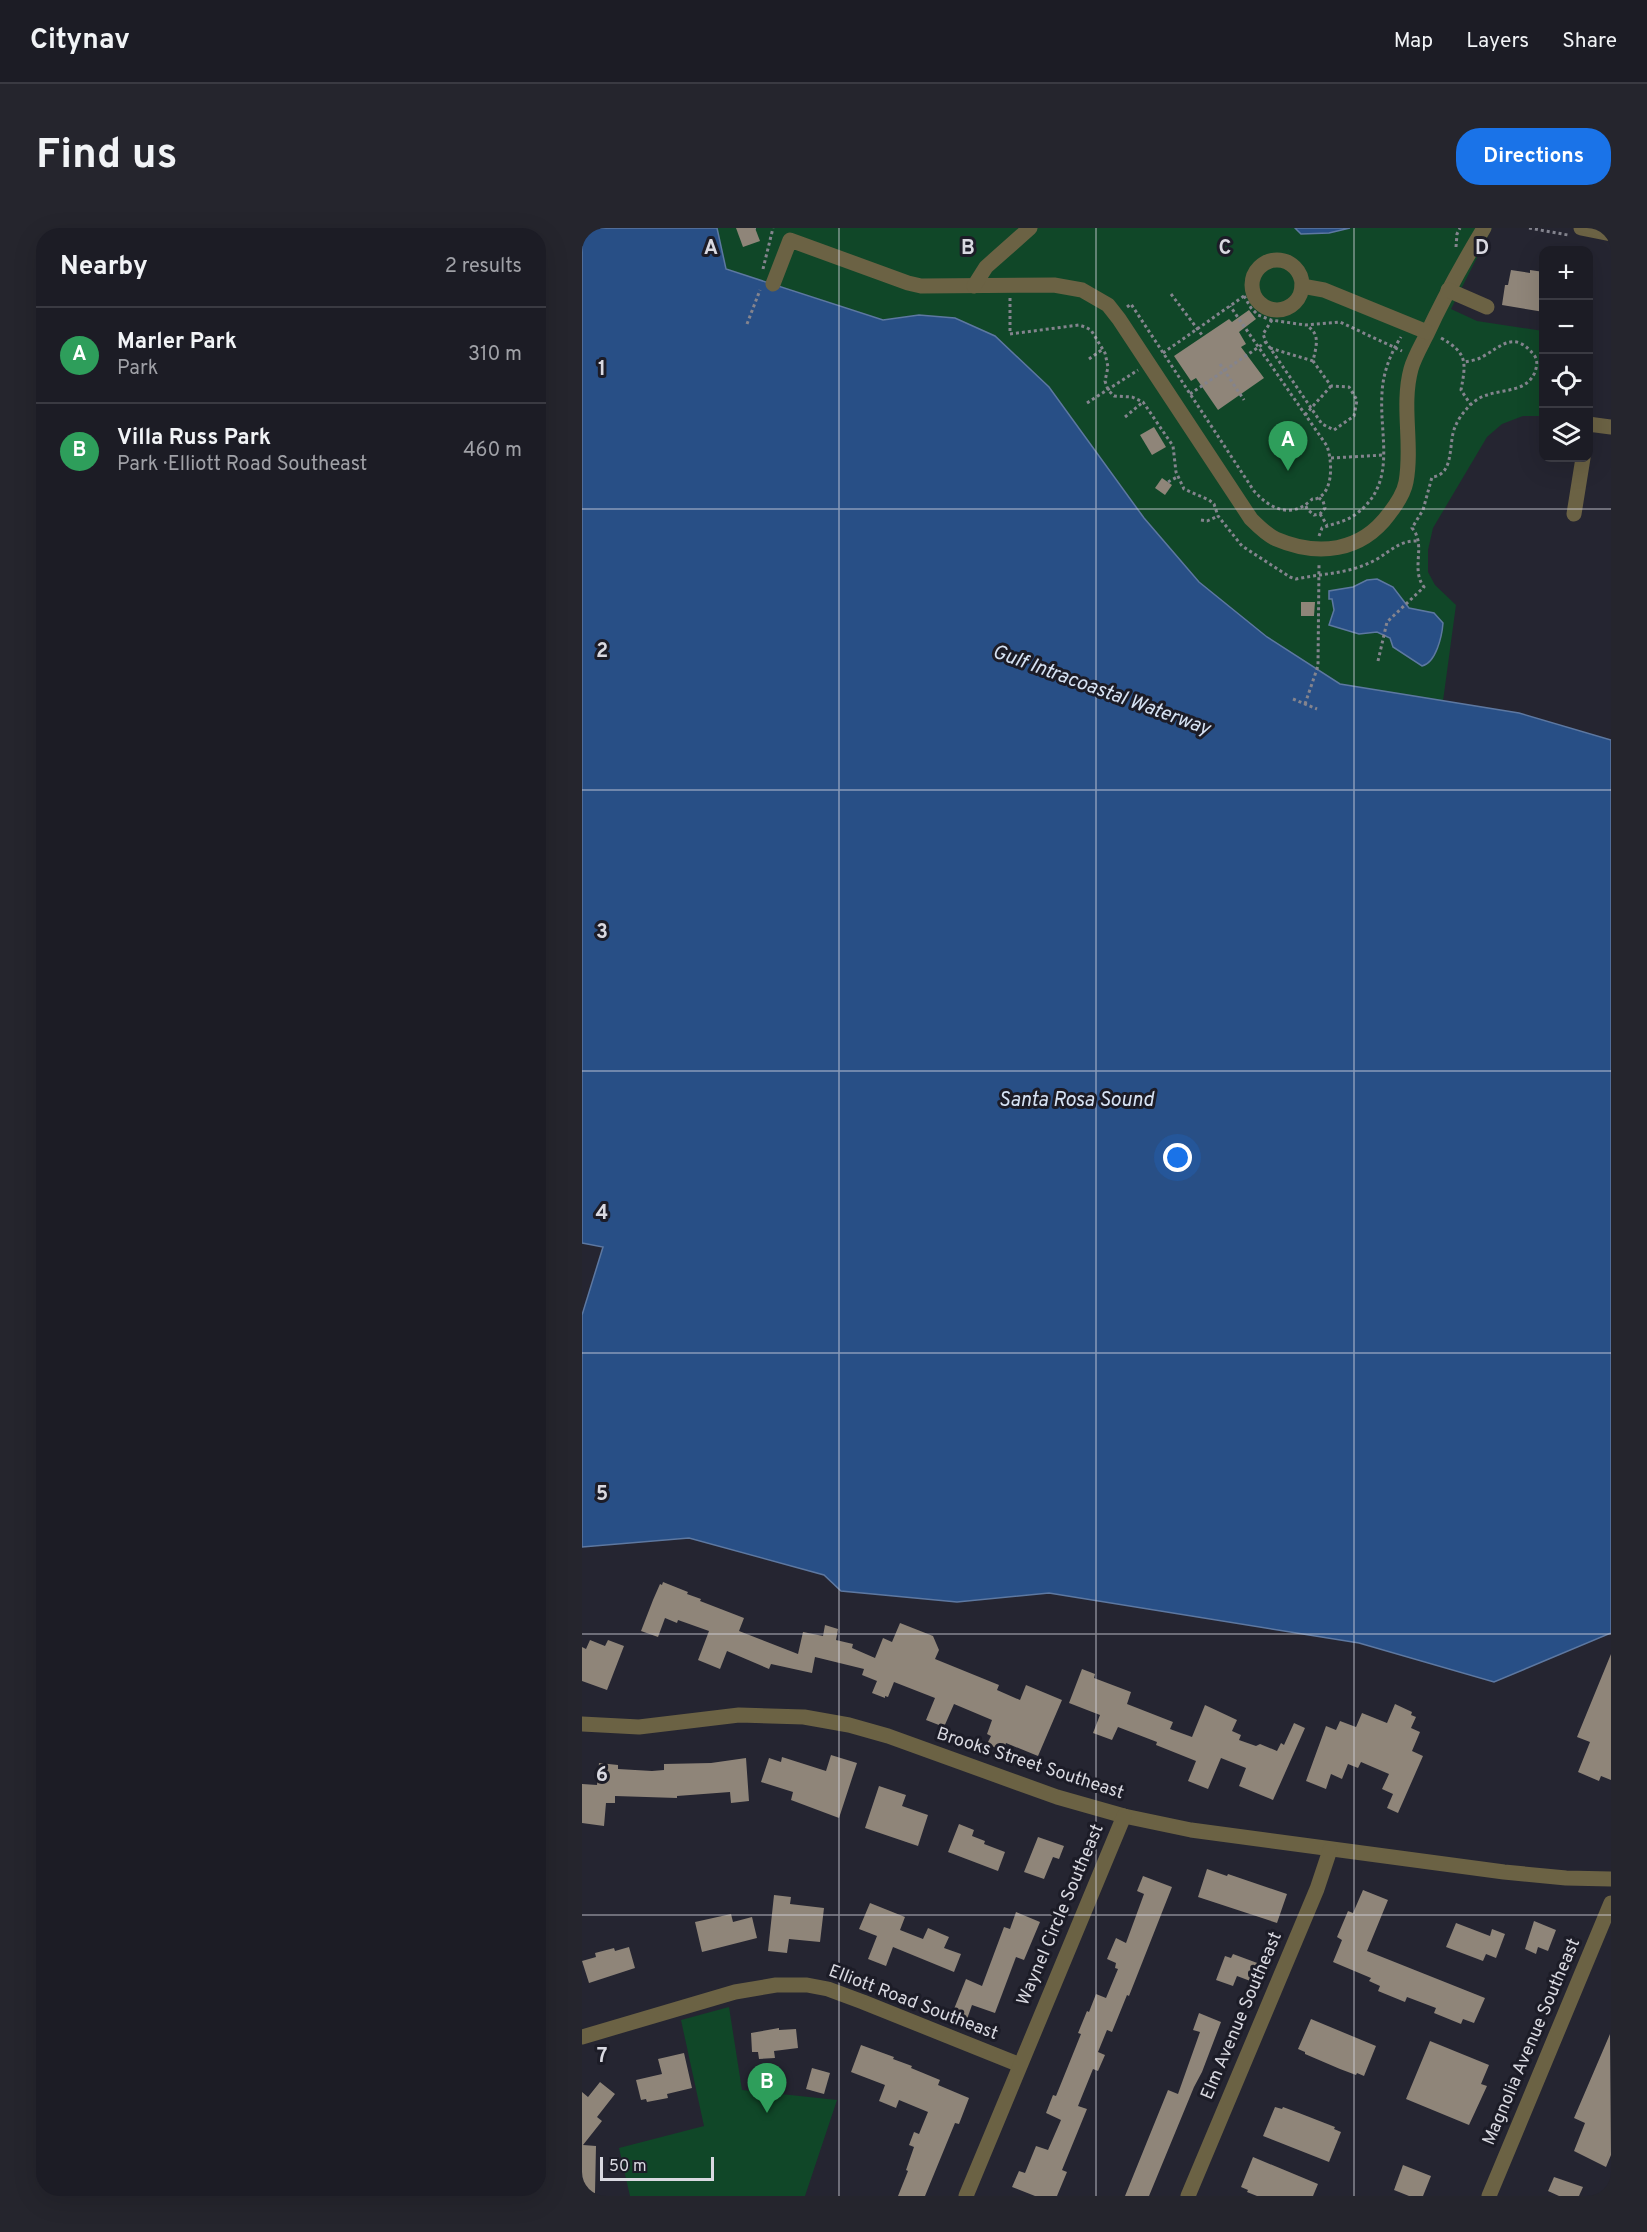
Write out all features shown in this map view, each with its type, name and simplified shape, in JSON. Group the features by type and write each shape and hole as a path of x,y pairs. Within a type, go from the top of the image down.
{"street":[{"path":"974,286 986,267 1030,228"},
{"path":"773,284 790,240 921,286 1054,285 1082,290 1108,305 1116,315 1251,519 1274,538 1299,547 1334,549 1363,540 1381,524 1396,504 1406,483 1409,448 1406,390 1411,366 1431,338 1448,290 1484,228"},
{"path":"1581,228 1611,234"},
{"path":"1276,260 1295,268 1302,286 1298,299 1288,307 1281,309 1268,308 1249,295 1258,269 1276,260"},
{"path":"1302,286 1324,290 1410,324 1431,338"},
{"path":"1448,290 1487,306"},
{"path":"1593,425 1611,427"},
{"path":"1574,514 1581,462"},
{"name":"Brooks Street Southeast","path":"582,1724 639,1727 739,1715 780,1715 837,1723 888,1736 1057,1797 1124,1816 1191,1830 1504,1872 1566,1878 1611,1879"},
{"name":"Waynel Circle Southeast","path":"966,2196 1124,1816"},
{"name":"Elm Avenue Southeast","path":"1188,2196 1317,1889 1330,1850"},
{"name":"Magnolia Avenue Southeast","path":"1489,2196 1611,1903"},
{"name":"Elliott Road Southeast","path":"582,2037 735,1992 776,1985 807,1985 828,1989 863,2002 1020,2065"}],"path":[{"path":"1455,249 1456,234 1460,228"},
{"path":"1010,285 1010,334 1080,325 1091,330 1103,349 1107,361 1105,381 1108,390 1114,396 1132,397 1143,402 1173,446 1177,477 1184,489 1214,504 1218,516 1242,546 1290,577 1296,579 1338,573 1360,567 1378,558 1397,544 1419,541"},
{"path":"1171,294 1202,335"},
{"path":"1087,403 1249,295 1251,308 1258,315 1272,320 1305,325 1340,322 1416,357"},
{"path":"1116,315 1131,304 1261,498 1279,509 1289,510 1306,506 1311,500 1319,498 1330,478 1331,458 1326,446 1230,306"},
{"path":"1272,320 1263,334 1266,342 1322,424 1334,430 1354,416 1357,400 1349,387 1331,386"},
{"path":"1305,704 1318,666 1320,531 1355,515 1375,495 1384,469 1382,393 1389,359 1410,324"},
{"path":"1305,325 1316,334 1314,361"},
{"path":"1431,338 1439,337 1452,344 1461,354 1465,377 1461,390 1471,405"},
{"path":"1190,394 1266,342"},
{"path":"1378,661 1387,622 1424,587 1418,572 1419,541 1412,528 1423,510 1432,477 1446,469 1455,426 1471,405 1485,395 1522,387 1537,368 1536,358 1522,344 1509,342 1498,345 1480,358 1464,362"},
{"path":"1270,348 1314,361 1331,386"},
{"path":"1089,359 1103,349"},
{"path":"1220,364 1244,400"},
{"path":"1305,415 1331,386"},
{"path":"1125,417 1143,402"},
{"path":"1158,433 1162,430"},
{"path":"1162,441 1167,438"},
{"path":"1331,458 1384,455"},
{"path":"1168,482 1177,477"},
{"path":"1319,498 1324,505 1320,514"},
{"path":"1306,506 1314,514 1320,514"},
{"path":"1320,514 1327,526"},
{"path":"1201,520 1218,516"},
{"path":"1293,699 1317,709"}],"green space":[{"path":"717,228 1492,228 1451,309 1477,321 1539,330 1539,416 1523,416 1502,424 1487,437 1433,528 1428,550 1428,572 1435,585 1456,605 1443,701 1340,684 1267,637 1199,582 1144,518 919,315 883,320 726,269"},
{"path":"729,2007 742,2090 837,2100 805,2196 630,2196 619,2148 704,2126 681,2020"}],"water":[{"name":"Santa Rosa Sound","path":"582,228 717,228 726,269 883,320 919,315 955,318 995,336 1049,387 1144,518 1199,582 1267,637 1340,684 1519,713 1611,740 1611,1633 1494,1682 1359,1643 1049,1593 957,1602 841,1591 824,1575 689,1538 582,1547 582,1315 603,1247 582,1243"},
{"path":"1295,228 1350,228 1329,233 1301,234"},
{"path":"1377,579 1393,587 1409,608 1434,613 1443,623 1435,655 1427,664 1422,666 1393,647 1390,638 1377,632 1359,634 1329,625 1334,610 1332,599 1329,599 1329,591 1353,587 1367,580"}],"building":[{"path":"736,228 755,228 760,241 743,247"},
{"path":"1511,270 1530,273 1530,270 1539,271 1539,311 1502,305 1505,285 1508,285"},
{"path":"1249,310 1256,319 1239,332 1246,344 1241,347 1264,378 1218,410 1196,378 1191,381 1174,356 1229,319 1232,322"},
{"path":"1154,427 1166,447 1152,455 1140,435"},
{"path":"1162,478 1172,485 1165,495 1155,488"},
{"path":"1301,602 1315,602 1314,616 1301,616"},
{"path":"663,1582 688,1592 687,1594 701,1599 700,1601 744,1618 739,1631 798,1654 803,1632 823,1636 825,1625 838,1629 836,1640 853,1644 852,1648 875,1658 883,1638 892,1642 900,1623 933,1636 939,1650 935,1659 999,1685 997,1690 1020,1700 1026,1685 1062,1700 1038,1756 1006,1743 1003,1751 987,1744 991,1736 987,1734 992,1720 954,1704 944,1727 926,1720 935,1698 894,1682 888,1697 872,1693 877,1681 862,1675 864,1669 815,1657 812,1673 771,1664 769,1669 727,1651 720,1669 698,1660 709,1631 665,1618 658,1637 641,1631 660,1584 662,1585"},
{"path":"590,1640 605,1646 608,1640 624,1646 607,1690 582,1681 582,1647 586,1649"},
{"path":"1611,1654 1611,1780 1601,1776 1599,1781 1578,1772 1590,1742 1577,1737"},
{"path":"1082,1669 1095,1674 1094,1678 1131,1692 1127,1704 1173,1722 1170,1729 1192,1737 1205,1705 1237,1720 1232,1731 1241,1735 1239,1740 1256,1746 1260,1744 1277,1751 1281,1743 1284,1745 1294,1723 1305,1728 1273,1800 1239,1786 1246,1768 1221,1758 1208,1789 1188,1781 1196,1761 1156,1745 1157,1742 1118,1727 1112,1740 1093,1733 1100,1715 1069,1703"},
{"path":"1395,1704 1412,1712 1411,1715 1416,1717 1411,1728 1420,1732 1412,1751 1423,1756 1398,1813 1387,1808 1393,1794 1382,1789 1389,1774 1361,1762 1358,1768 1348,1764 1342,1779 1331,1774 1326,1789 1306,1781 1326,1726 1336,1730 1340,1721 1356,1727 1362,1713 1387,1723"},
{"path":"831,1755 857,1763 839,1818 791,1800 793,1792 761,1782 769,1758 781,1762 782,1757 826,1771"},
{"path":"746,1758 749,1801 731,1803 730,1792 677,1796 677,1798 615,1796 615,1803 606,1803 604,1826 582,1823 582,1784 597,1785 599,1763 618,1765 618,1769 652,1771 664,1770 664,1764 711,1763"},
{"path":"879,1786 906,1795 902,1806 928,1815 918,1846 865,1828"},
{"path":"959,1824 974,1830 972,1836 985,1841 984,1844 1005,1852 998,1871 948,1852"},
{"path":"1038,1837 1064,1846 1059,1859 1053,1857 1044,1879 1024,1872"},
{"path":"1207,1869 1287,1894 1277,1923 1198,1897"},
{"path":"1143,1876 1172,1887 1129,1996 1127,1995 1112,2032 1107,2030 1098,2052 1105,2055 1098,2071 1093,2069 1078,2106 1087,2109 1062,2170 1067,2172 1057,2196 1035,2196 1012,2187 1019,2171 1025,2173 1036,2146 1048,2150 1061,2120 1046,2113 1053,2095 1056,2096 1081,2034 1078,2033 1087,2011 1089,2012 1096,1994 1106,1998 1118,1969 1115,1968 1116,1963 1107,1959 1116,1938 1126,1943 1144,1894 1137,1891"},
{"path":"1363,1890 1388,1900 1367,1951 1485,1998 1474,2023 1463,2019 1461,2024 1434,2013 1436,2008 1407,1997 1405,2002 1378,1991 1380,1986 1369,1981 1371,1978 1333,1962 1342,1940 1337,1937 1348,1911 1353,1913"},
{"path":"774,1895 791,1897 790,1904 824,1908 820,1942 789,1939 787,1953 768,1951"},
{"path":"870,1903 905,1917 900,1930 923,1939 928,1928 949,1937 944,1948 961,1954 954,1972 893,1947 886,1966 868,1959 877,1936 859,1929"},
{"path":"1016,1912 1040,1922 1024,1960 1016,1957 995,2013 972,2005 967,2019 952,2014 966,1979 982,1986 1004,1927 1010,1929"},
{"path":"731,1914 733,1922 752,1917 757,1938 702,1952 695,1922"},
{"path":"1534,1921 1556,1930 1548,1951 1538,1947 1536,1954 1525,1949"},
{"path":"1456,1923 1490,1936 1492,1929 1505,1934 1496,1958 1486,1954 1483,1961 1446,1947"},
{"path":"629,1947 635,1968 589,1983 582,1961 596,1957 595,1953"},
{"path":"1233,1954 1260,1964 1253,1982 1237,1976 1233,1986 1216,1980 1225,1956 1231,1958"},
{"path":"1199,2013 1221,2022 1202,2072 1149,2196 1125,2196 1168,2090 1178,2094 1200,2032 1193,2030"},
{"path":"1311,2019 1376,2046 1364,2076 1340,2069 1298,2049"},
{"path":"779,2028 779,2030 796,2029 798,2048 774,2051 775,2058 759,2059 758,2052 752,2052 751,2033"},
{"path":"1610,2034 1611,2155 1606,2167 1574,2151 1585,2123 1574,2118"},
{"path":"1430,2041 1489,2065 1481,2084 1487,2086 1469,2125 1406,2099"},
{"path":"861,2045 894,2057 893,2059 912,2066 911,2068 940,2080 938,2085 969,2098 959,2124 955,2123 925,2196 898,2196 914,2147 909,2145 914,2132 919,2134 928,2112 899,2100 896,2108 879,2101 885,2085 851,2072"},
{"path":"684,2053 692,2088 667,2094 668,2098 647,2102 646,2099 641,2100 636,2080 662,2074 658,2059"},
{"path":"812,2068 830,2073 824,2094 806,2089"},
{"path":"600,2082 615,2094 597,2117 602,2121 583,2145 596,2146 595,2193 582,2193 582,2092 588,2097"},
{"path":"1275,2107 1282,2109 1283,2107 1299,2113 1335,2127 1334,2129 1341,2132 1329,2162 1263,2136"},
{"path":"1253,2157 1318,2184 1313,2196 1257,2196 1247,2192 1248,2190 1241,2187"},
{"path":"1403,2165 1431,2176 1423,2196 1409,2196 1394,2190"},
{"path":"1554,2177 1583,2187 1579,2196 1559,2196 1548,2191"}],"place":[{"name":"Marler Park","path":"1288,471"},
{"name":"Villa Russ Park","path":"767,2113"}],"water label":[{"name":"Gulf Intracoastal Waterway","path":"1101,691"}]}
